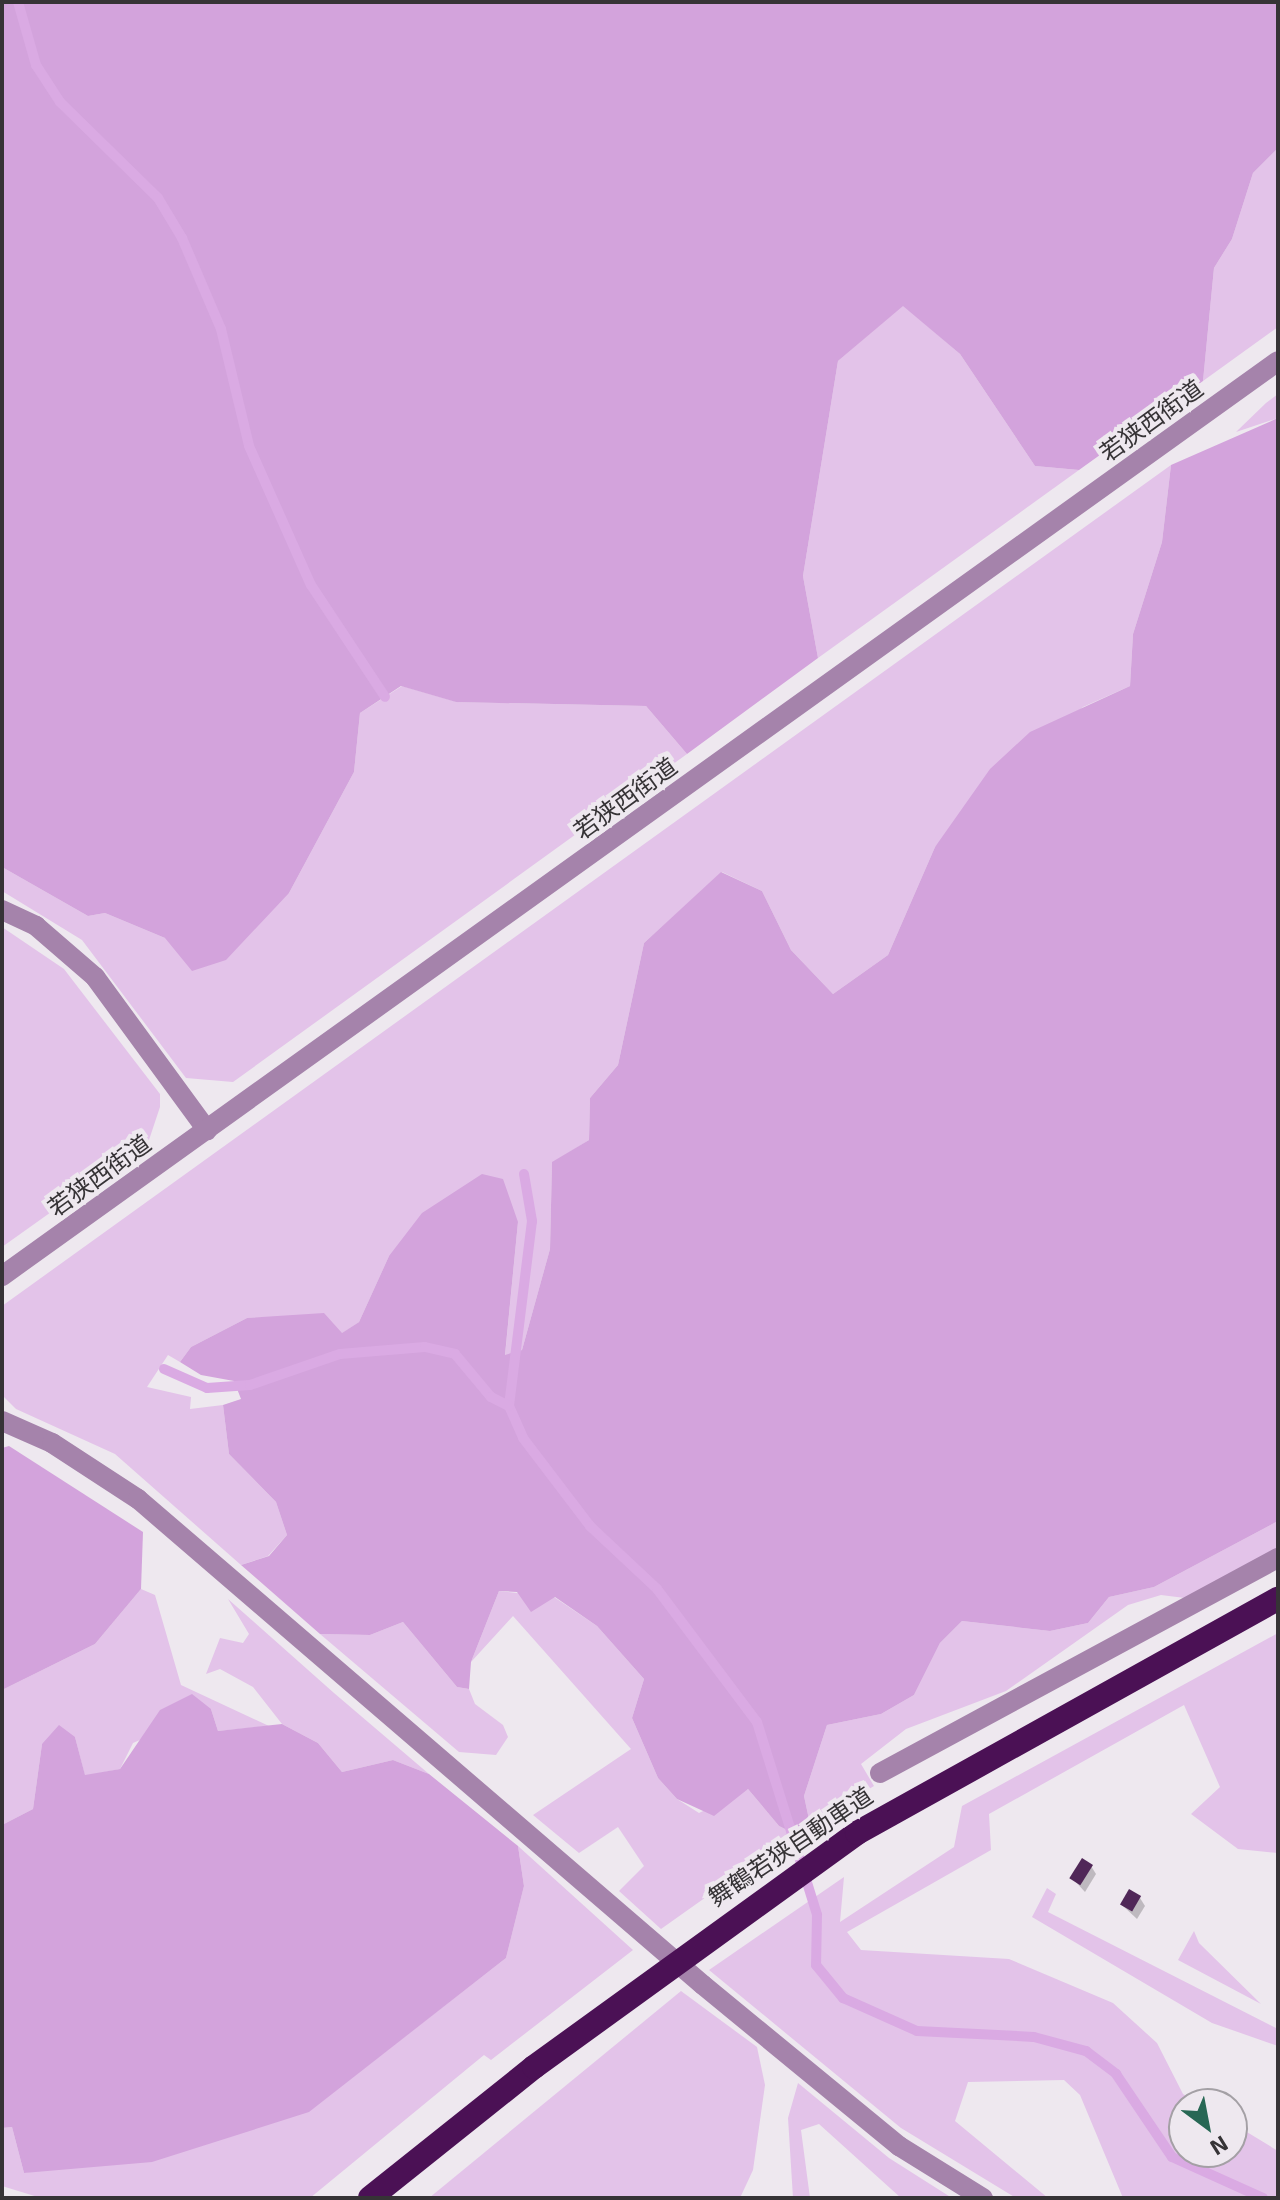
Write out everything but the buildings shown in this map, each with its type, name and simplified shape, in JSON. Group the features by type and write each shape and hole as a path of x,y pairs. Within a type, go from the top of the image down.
{"highway":[{"name":"舞鶴若狭自動車道","path":"370,2198 534,2067 857,1833 1278,1599"}],"street":[{"name":"若狭西街道","path":"2,1276 1278,361"},
{"path":"2,910 36,926 95,977 207,1130"},
{"path":"2,1421 52,1443 138,1499 703,1985 899,2146 983,2198"},
{"path":"880,1773 1278,1558"}],"shaded area":[{"path":"2,2 1278,2 1278,148 1253,173 1232,239 1214,268 1203,381 1079,470 1035,466 960,354 903,306 838,361 803,576 818,658 687,754 646,706 456,702 401,686 360,713 354,772 289,893 226,960 192,971 165,938 105,913 88,916 2,867"},
{"path":"1278,148 1278,327 1203,381 1214,268 1232,239 1253,173"},
{"path":"903,305 960,354 1035,466 1079,470 818,658 803,576 838,361"},
{"path":"1278,394 1278,418 1236,432 1266,403"},
{"path":"1278,418 1278,1521 1154,1587 1109,1597 1088,1623 1050,1631 962,1621 940,1643 914,1695 881,1714 827,1725 804,1796 810,1824 795,1834 779,1826 748,1789 714,1816 677,1799 658,1778 632,1718 644,1679 597,1626 555,1597 531,1612 517,1592 499,1591 471,1662 469,1689 457,1687 403,1622 370,1635 320,1634 241,1565 269,1556 287,1535 276,1502 229,1454 223,1405 241,1399 234,1381 201,1375 180,1362 191,1347 247,1318 324,1313 342,1333 359,1322 389,1256 422,1213 482,1174 503,1179 518,1222 505,1355 522,1350 550,1249 552,1162 589,1140 590,1098 618,1065 644,943 721,872 762,891 791,950 833,994 888,955 935,847 990,769 1030,732 1130,686 1133,634 1162,542 1171,465"},
{"path":"1171,465 1162,542 1133,634 1130,686 1083,707 935,847 888,955 833,994 791,950 762,891 722,872 644,943 618,1065 590,1098 589,1140 552,1163 550,1249 522,1350 505,1356 518,1222 389,1256 359,1322 341,1334 277,1317 247,1318 191,1347 180,1362 168,1355 147,1387 191,1397 190,1409 223,1405 229,1454 276,1502 287,1535 268,1556 241,1565 115,1454 16,1409 2,1395 2,1306"},
{"path":"402,686 457,702 646,706 687,754 233,1082 186,1078 82,940 2,891 2,867 88,916 105,913 165,938 289,893 354,772 360,713"},
{"path":"2,927 64,969 160,1094 160,1107 148,1143 2,1247"},
{"path":"9,1446 143,1532 141,1589 95,1644 2,1690 2,1448"},
{"path":"1278,1521 1278,1550 1185,1598 1161,1595 1128,1605 1006,1691 906,1729 861,1764 874,1786 810,1824 804,1796 827,1725 881,1714 914,1695 940,1643 962,1621 1050,1631 1088,1623 1109,1597 1154,1587"},
{"path":"141,1589 155,1595 181,1685 269,1726 218,1731 211,1709 133,1743 120,1769 85,1776 75,1737 42,1744 33,1809 2,1825 2,1690 95,1644"},
{"path":"499,1591 554,1597 597,1626 644,1679 632,1718 658,1778 677,1799 699,1813 748,1789 779,1826 795,1834 661,1929 619,1891 644,1866 618,1827 579,1853 533,1815 631,1749 513,1616 471,1662"},
{"path":"228,1599 429,1774 393,1760 342,1772 318,1743 282,1724 253,1687 220,1669 206,1674 220,1638 243,1643 249,1634"},
{"path":"403,1622 457,1687 469,1689 475,1704 503,1725 508,1737 496,1755 459,1752 320,1634 370,1635"},
{"path":"1278,1633 1278,1853 1238,1849 1191,1814 1220,1787 1184,1705 989,1814 991,1850 847,1932 861,1950 1009,1959 1113,2003 1157,2043 1180,2088 1168,2088 1168,2168 1248,2168 1248,2133 1278,2151 1278,2198 1123,2198 1080,2095 1064,2080 968,2082 955,2121 1048,2198 1016,2198 901,2128 709,1970 844,1877 840,1922 954,1847 962,1806"},
{"path":"192,1694 211,1709 218,1731 282,1724 318,1743 342,1772 393,1760 429,1774 518,1846 524,1886 506,1958 309,2112 152,2162 24,2173 12,2127 2,2128 2,1825 33,1809 42,1744 59,1725 75,1737 85,1775 120,1769 160,1710"},
{"path":"518,1846 633,1950 491,2060 484,2055 310,2198 41,2198 2,2186 2,2128 12,2127 24,2173 309,2111 506,1958 524,1886"},
{"path":"1047,1888 1056,1894 1048,1912 1278,2029 1278,2046 1212,2023 1032,1917"},
{"path":"1194,1931 1199,1943 1261,2004 1178,1960"},
{"path":"681,1991 757,2047 765,2085 753,2170 740,2198 429,2198"},
{"path":"798,2083 889,2158 952,2198 901,2198 819,2124 801,2130 810,2198 793,2198 788,2118"}],"waterway":[{"path":"18,2 36,65 60,102 158,198 182,238 221,329 249,446 311,585 385,697"},
{"path":"524,1174 532,1221 509,1406 523,1438 590,1526 657,1589 757,1722 817,1915 816,1965 843,1998 917,2031 1034,2037 1086,2051 1116,2074 1172,2157 1263,2198"},
{"path":"164,1369 207,1388 250,1385 340,1354 425,1347 455,1354 491,1397 509,1406"}]}
